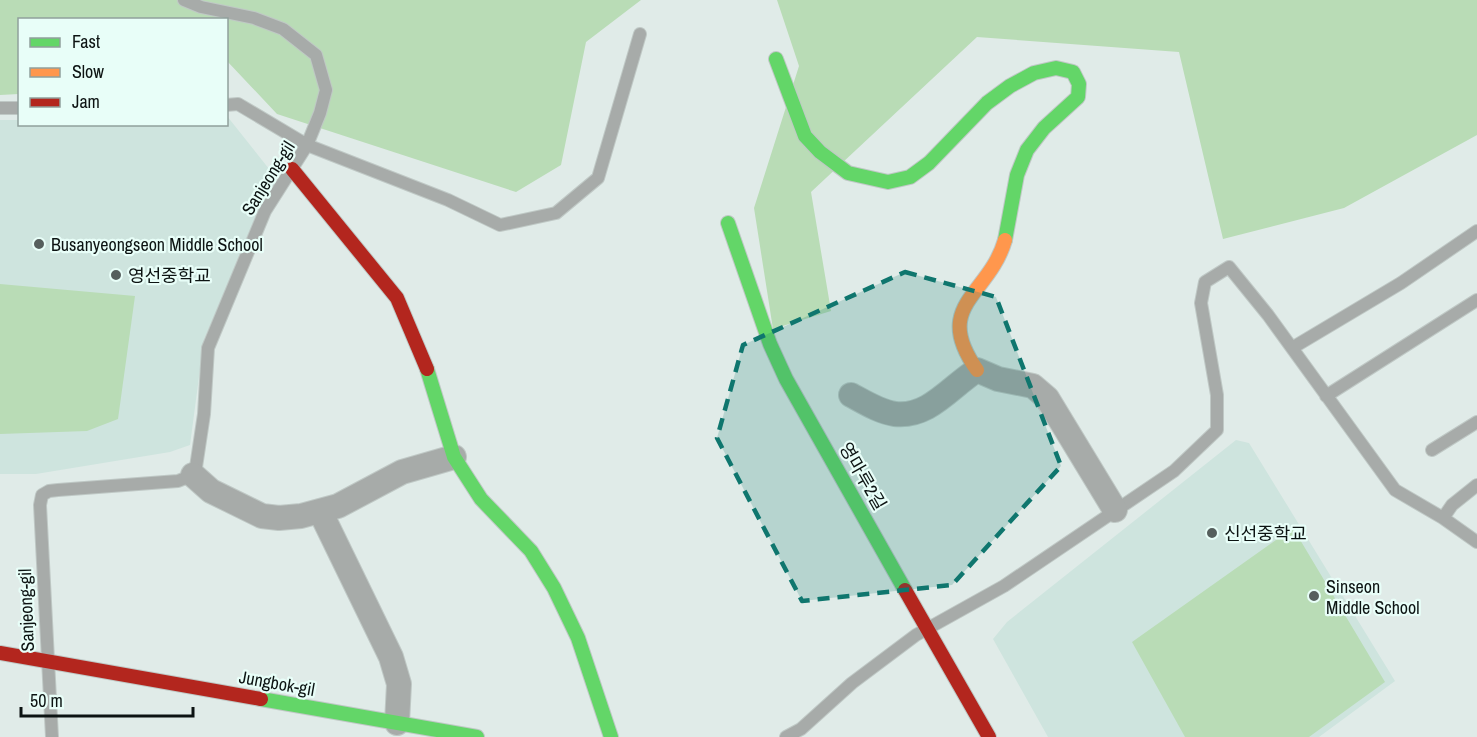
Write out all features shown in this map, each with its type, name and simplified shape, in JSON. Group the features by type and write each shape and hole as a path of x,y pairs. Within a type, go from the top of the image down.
{"street":[{"path":"776,59 805,136 820,152 848,173 888,182 910,177 929,163 987,103 1010,86 1034,73 1056,68 1073,72 1079,84 1078,97 1037,136 1027,149 1020,164 1009,228 999,258 964,308 959,322 960,338 965,353 977,370 998,379 1033,386 1047,398 1115,510"},
{"path":"292,169 397,298 432,382 454,457 481,499 531,550 554,588 579,638 611,737"},
{"name":"영마루2길","path":"728,223 770,344 782,370 989,737"},
{"path":"851,395 894,414 912,414 928,407 977,370"},
{"path":"193,475 211,491 262,516 279,518 301,516 338,506 402,472 454,457"},
{"path":"320,511 390,657 399,684 398,723"},
{"name":"Jungbok-gil","path":"0,653 477,737"}],"lane":[{"path":"184,0 201,7 254,18 283,29 316,55 326,90 320,113 307,145 238,104 228,105"},
{"name":"Sanjeong-gil","path":"46,661 40,505 42,495 58,490 178,481 193,475 204,414 208,348 265,211 307,145 448,200 500,225 556,213 598,178 640,34"},
{"path":"0,108 18,108"},
{"path":"1292,348 1401,283 1477,231"},
{"path":"786,737 801,729 852,683 916,635 1004,586 1174,471 1217,430 1217,395 1202,303 1204,282 1229,267 1292,348 1395,490 1443,518 1477,542"},
{"path":"1326,396 1477,300"},
{"path":"1432,450 1477,422"},
{"path":"1443,518 1452,505 1477,485"},
{"path":"46,661 51,737"}],"highlighted area":[{"path":"905,272 996,297 1061,466 952,585 802,601 717,438 743,345"}],"shaded area":[{"name":"영선중학교","path":"228,117 277,179 204,339 190,445 170,452 36,474 0,474 0,120 18,120 18,126 228,126"},
{"name":"신선중학교","path":"1236,440 1249,443 1395,681 1319,737 1048,737 993,639 1007,622"}],"green space":[{"path":"0,0 641,0 586,42 561,165 516,192 277,114 228,62 228,18 18,18 18,94 0,95"},
{"path":"777,0 1477,0 1477,135 1344,208 1223,239 1179,52 977,37 811,192 831,311 773,329 754,208 799,66"},
{"path":"0,284 135,296 118,419 87,431 0,434"},
{"path":"1293,528 1385,682 1309,737 1185,737 1132,642"}],"traffic: fast":[{"path":"776,59 805,136 820,152 848,173 888,182 910,177 929,163 987,103 1010,86 1034,73 1056,68 1073,72 1079,84 1078,97 1044,128 1027,150 1017,175 1005,240"},
{"path":"728,223 770,344 786,379 905,590"},
{"path":"427,369 454,457 481,499 531,551 554,588 578,638 611,737"},
{"path":"261,699 477,737"}],"traffic: slow":[{"path":"977,370 964,348 960,330 961,315 997,259 1005,240"}],"traffic: jam":[{"path":"292,169 397,298 427,369"},
{"path":"905,590 989,737"},
{"path":"0,653 261,699"}],"place":[{"name":"Busanyeongseon Middle School","path":"39,244"},
{"name":"영선중학교","path":"116,275"},
{"name":"신선중학교","path":"1212,533"},
{"name":"Sinseon Middle School","path":"1314,596"}]}
